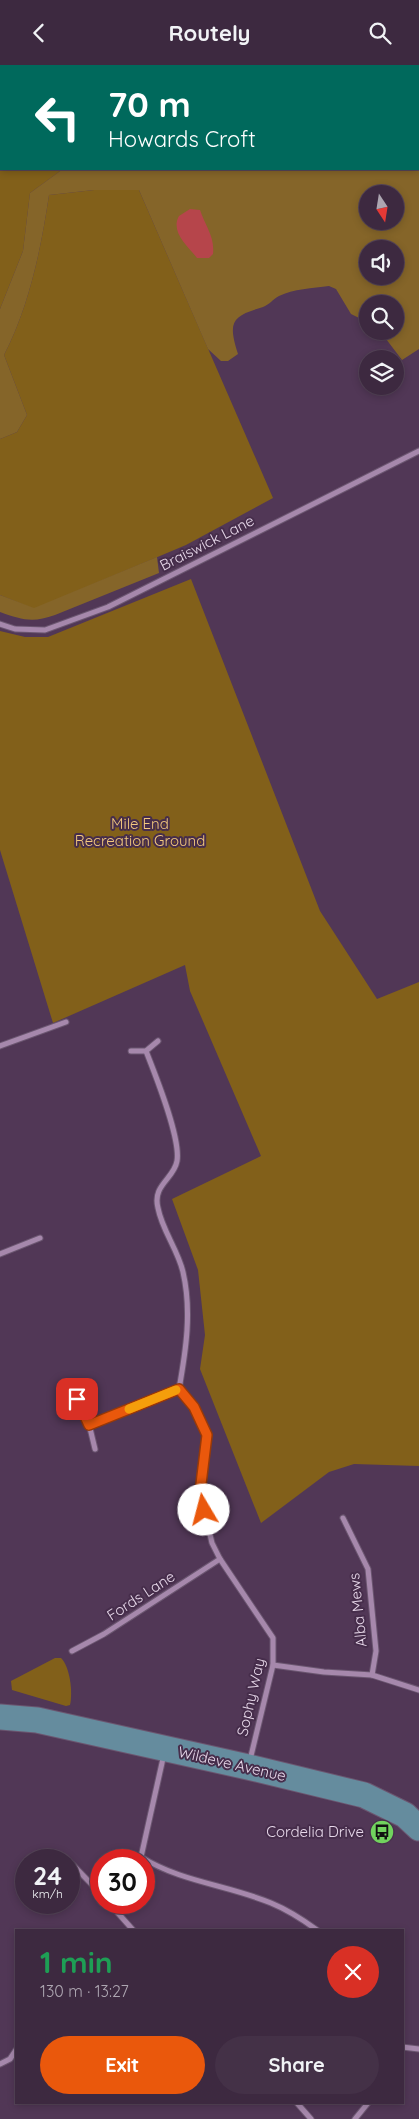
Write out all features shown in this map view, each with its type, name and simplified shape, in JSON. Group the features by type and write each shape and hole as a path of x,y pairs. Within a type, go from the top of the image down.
{"main road":[{"name":"Wildeve Avenue","path":"0,1703 37,1720"},
{"name":"Wildeve Avenue","path":"0,1717 37,1720 364,1795 406,1815 419,1828"}],"street":[{"name":"Braiswick Lane","path":"0,623 15,629 45,630 108,607 419,451"},
{"path":"0,1047 66,1022"},
{"path":"131,1051 146,1051 158,1041"},
{"path":"89,1425 179,1389 188,1331 183,1271 158,1208 157,1193 177,1161 176,1147 165,1100 146,1051"},
{"path":"0,1254 40,1238"},
{"name":"Sophy Way","path":"179,1389 194,1407 207,1435 200,1492 212,1543 220,1559 267,1626 273,1638 273,1665 248,1767"},
{"path":"77,1399 89,1425 95,1449"},
{"name":"Alba Mews","path":"343,1518 368,1569 376,1651 372,1675"},
{"name":"Fords Lane","path":"72,1651 104,1634 220,1559"},
{"path":"273,1665 324,1672 372,1675 419,1690"},
{"path":"142,1849 165,1749"},
{"path":"155,1867 270,1902 293,1913 316,1929"},
{"path":"80,1872 90,1883"},
{"path":"119,1914 132,1929"},
{"path":"404,2047 419,2049"},
{"path":"0,2064 10,2059 15,2052"},
{"path":"298,2104 311,2119"},
{"path":"355,2119 367,2104"}],"green space":[{"path":"0,170 62,170 30,193 23,251 0,309"},
{"path":"94,190 139,190 273,498 186,545 34,609 0,595 0,439 17,432 27,415 4,355 13,337 33,277 49,195"},
{"name":"Mile End Recreation Ground","path":"191,579 320,911 377,999 419,982 419,1466 354,1464 329,1472 261,1523 200,1369 205,1335 198,1270 172,1199 261,1156 190,991 185,965 53,1023 0,850 0,631 25,637 48,637"},
{"path":"55,1658 61,1658 69,1673 71,1687 70,1705 66,1706 12,1690 11,1681"}],"shaded area":[{"path":"62,170 419,170 419,349 404,359 404,350 394,350 387,340 404,340 404,295 359,295 359,318 351,314 336,289 329,286 290,292 277,297 265,306 239,317 233,327 238,354 228,361 221,361 208,349 139,190 94,190 49,195 33,277 13,337 4,355 27,415 17,432 0,439 0,309 23,251 30,193"},
{"path":"190,209 200,210 209,231 213,242 213,254 209,258 197,258 178,233 177,222 179,216"},
{"path":"157,557 159,573 55,615 34,620 0,612 0,595 34,608"}],"slow traffic":[{"path":"129,1409 176,1390"}],"place":[{"name":"Cordelia Drive","path":"382,1832"}],"route":[{"path":"77,1399 89,1425 179,1389 194,1407 207,1435 200,1492 204,1510"}]}
